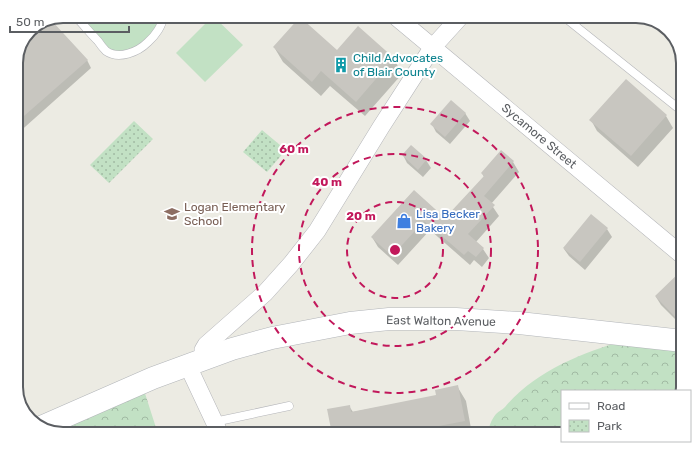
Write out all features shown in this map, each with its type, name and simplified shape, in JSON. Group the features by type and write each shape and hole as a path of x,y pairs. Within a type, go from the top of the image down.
{"main road":[{"name":"East Walton Avenue","path":"48,424 154,378 232,349 272,338 350,323 389,319 456,318 511,322 676,340"}],"street":[{"name":"Sycamore Street","path":"403,23 676,248"},
{"path":"217,427 196,363 206,344 265,293 291,264 317,231 432,48 454,23"}],"lane":[{"path":"81,23 106,51 126,55 137,51 149,42 158,31 162,23"},
{"path":"572,23 676,106"},
{"path":"220,427 290,406"}],"green space":[{"path":"82,23 160,23 137,51 115,54"},
{"path":"206,23 220,23 243,45 205,82 176,53"},
{"path":"134,121 153,139 109,183 90,165"},
{"path":"262,130 286,150 267,172 243,152"},
{"path":"625,340 676,342 676,390 561,390 561,427 489,427 496,414 530,383 560,365 592,351"},
{"path":"142,384 156,427 58,427 48,424"}],"building":[{"name":"Child Advocates of Blair County","path":"295,23 307,23 337,50 358,26 394,58 356,102 321,71 312,82 273,47"},
{"path":"55,24 88,60 23,117 24,53 31,39 37,33 43,28"},
{"path":"626,79 667,115 631,156 589,120"},
{"path":"451,100 466,113 445,137 430,124"},
{"path":"411,145 427,159 418,170 402,155"},
{"path":"501,150 514,161 484,196 495,205 468,234 484,248 476,257 468,251 464,255 424,221 392,256 371,237 414,190 445,218 484,176 481,173"},
{"path":"591,214 608,228 580,262 563,248"},
{"path":"676,276 676,318 655,296"},
{"path":"458,385 465,421 434,427 331,427 327,409 350,405 351,412 436,395 435,390"}],"place":[{"name":"Child Advocates of Blair County","path":"341,65"},
{"name":"Logan Elementary School","path":"172,214"},
{"name":"Lisa Becker Bakery","path":"404,221"}]}
